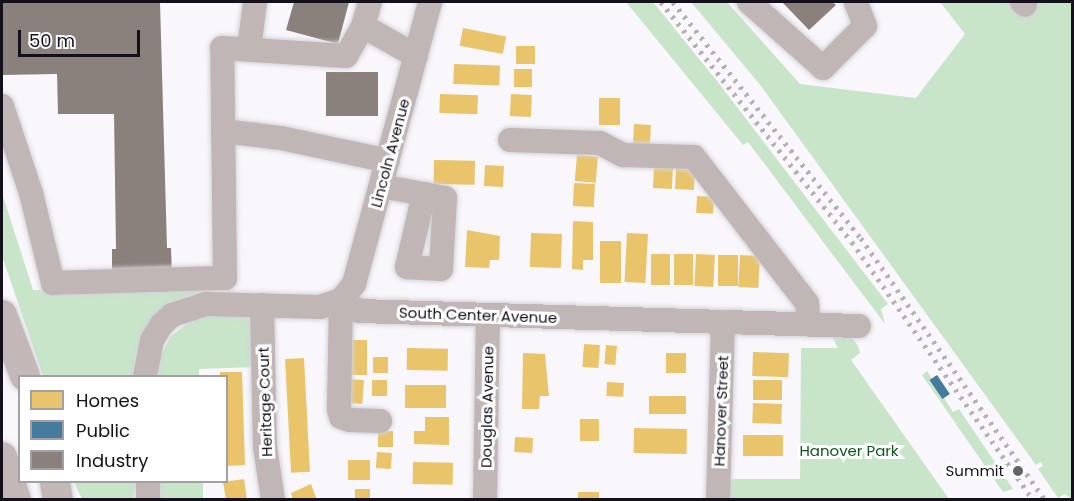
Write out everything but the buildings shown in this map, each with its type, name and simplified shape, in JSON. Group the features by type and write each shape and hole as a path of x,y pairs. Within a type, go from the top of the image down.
{"main road":[{"path":"2,315 25,375"},
{"path":"2,457 16,500"},
{"path":"54,483 58,500"}],"street":[{"path":"249,50 255,2"},
{"path":"2,106 31,193 54,283 225,278 222,48 346,56 363,26 370,2"},
{"name":"Lincoln Avenue","path":"340,300 354,284 430,2"},
{"path":"749,2 823,68 865,26 856,2"},
{"path":"363,26 416,56"},
{"path":"223,131 281,138 387,161"},
{"path":"510,140 600,143 623,155 694,157 807,303 809,325"},
{"path":"381,186 424,194"},
{"path":"146,375 152,340 172,315 206,304 320,306 340,300 339,409 341,417 350,420 380,421"},
{"name":"South Center Avenue","path":"340,300 359,311 859,326"},
{"name":"Heritage Court","path":"262,305 265,446 273,500"},
{"name":"Douglas Avenue","path":"485,500 488,315"},
{"name":"Hanover Street","path":"718,500 723,323"},
{"path":"148,483 148,500"}],"green space":[{"path":"626,2 653,2 717,81 888,304 881,309 885,324 748,142 743,145"},
{"path":"691,2 727,2 800,84 916,98 965,34 940,2 1072,2 1072,499 1065,494 1058,498 1038,469 1043,466 1041,462 1036,465 761,86"},
{"path":"2,193 33,290 205,291 172,302 156,315 139,344 132,375 43,375 2,256"},
{"path":"215,313 240,313 250,320 254,367 199,369 199,375 157,375 159,359 171,336 195,318"},
{"name":"Hanover Park","path":"831,335 850,335 858,346 860,353 851,360 949,499 727,500 727,479 800,479 801,348 838,348"},
{"path":"927,371 953,412 959,409 1013,489 1003,492 922,375"},
{"path":"74,483 136,483 133,499 82,499"},
{"path":"160,483 203,483 203,499 160,499"}],"railway":[{"path":"661,2 852,242 1033,500"},
{"path":"673,2 861,238 1045,500"}],"place":[{"name":"Summit","path":"1018,471"}]}
